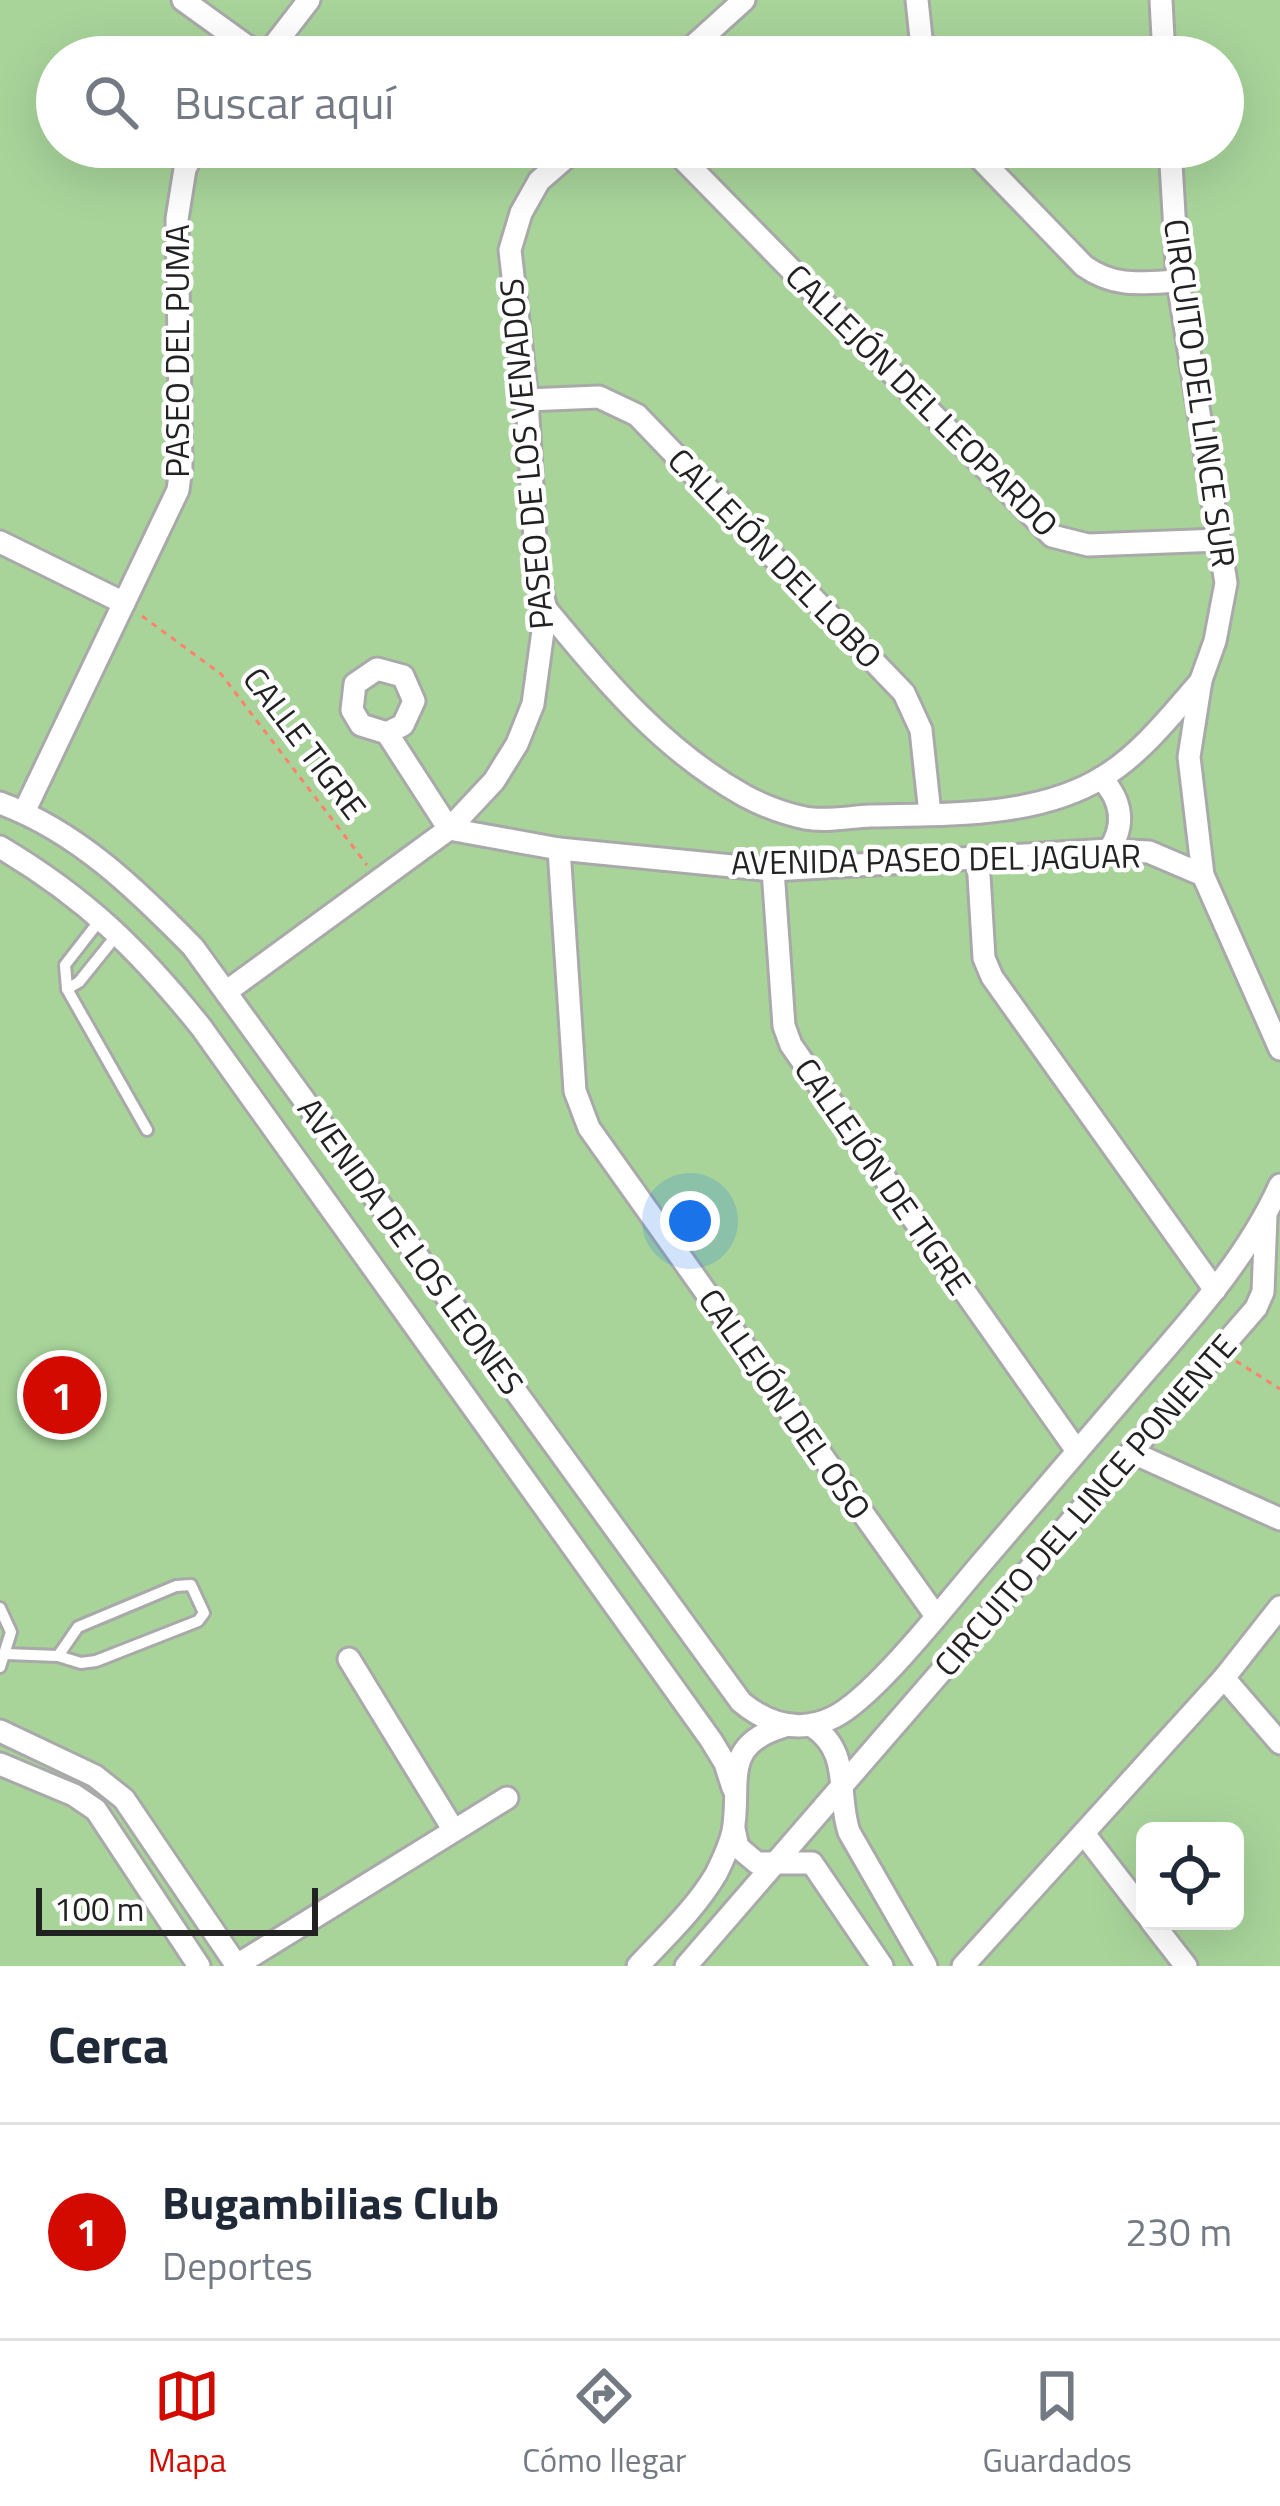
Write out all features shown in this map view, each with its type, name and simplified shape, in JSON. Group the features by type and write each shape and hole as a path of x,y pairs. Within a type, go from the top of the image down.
{"street":[{"path":"183,0 234,36"},
{"path":"280,36 309,0"},
{"path":"704,36 744,0"},
{"path":"917,0 921,36"},
{"path":"1161,0 1163,36"},
{"name":"PASEO DEL PUMA","path":"24,812 180,479 177,219 187,168"},
{"name":"PASEO DE LOS VENADOS","path":"226,992 449,830 494,781 518,744 533,704 546,609 537,574 527,400 512,283 513,236 539,181 554,168"},
{"name":"CALLEJÓN DEL LEOPARDO","path":"691,168 1052,536 1088,545 1220,540"},
{"path":"989,168 1084,266 1104,280 1127,284 1178,281"},
{"name":"CIRCUITO DEL LINCE SUR","path":"1171,168 1178,281 1226,583 1215,641 1201,680 1189,757 1203,875 1280,1049"},
{"name":"CALLEJÓN DEL LOBO","path":"527,400 598,397 637,416 904,693 921,730 931,814"},
{"path":"0,542 124,603"},
{"name":"AVENIDA PASEO DEL JAGUAR","path":"546,609 630,710 686,760 750,799 808,818 1029,805 1101,778 1152,735 1201,680"},
{"path":"387,733 449,830"},
{"path":"1101,778 1120,812 1119,832 1109,850"},
{"name":"AVENIDA DE LOS LEONES","path":"0,803 24,812 106,863 193,947 741,1702 785,1726"},
{"name":"AVENIDA PASEO DEL JAGUAR","path":"449,830 559,848 772,870 1149,851 1203,875"},
{"name":"AVENIDA DE LOS LEONES","path":"0,847 38,869 110,926 148,961 201,1028 711,1740 733,1787"},
{"name":"CALLEJÓN DEL OSO","path":"559,848 575,1091 589,1128 936,1616"},
{"path":"978,859 984,958 992,977 1215,1290"},
{"name":"CALLEJÓN DE TIGRE","path":"772,870 784,1026 791,1045 1077,1451"},
{"path":"1266,1216 1280,1184"},
{"name":"CIRCUITO DEL LINCE PONIENTE","path":"812,1726 852,1707 936,1616 1215,1290 1266,1216"},
{"name":"CIRCUITO DEL LINCE PONIENTE","path":"686,1966 1256,1308 1263,1292 1266,1216"},
{"path":"1131,1453 1280,1519"},
{"path":"963,1966 1224,1678 1280,1607"},
{"path":"349,1659 453,1829"},
{"path":"1224,1678 1280,1744"},
{"path":"882,1966 821,1871 804,1861 773,1865 744,1855 734,1828 733,1787 737,1766 765,1734 785,1726 812,1726 836,1748 849,1832 926,1966"},
{"path":"0,1731 95,1776 124,1799 237,1965 508,1798"},
{"path":"0,1764 74,1795 96,1810 199,1966"},
{"path":"638,1966 715,1875 734,1828"},
{"path":"1085,1835 1136,1901"},
{"path":"1158,1930 1186,1966"}],"lane":[{"path":"110,926 65,965 67,989 147,1130"},
{"path":"67,989 79,982 110,926"},
{"path":"0,1608 11,1632 3,1661 58,1656 81,1663 198,1621 204,1612 202,1603 191,1585 176,1586 78,1627 58,1656"}],"path":[{"name":"CALLE TIGRE","path":"124,603 221,674 379,881"},
{"path":"1219,1351 1280,1389"}],"green space":[{"path":"0,0 1280,0 1280,1966 0,1966"}],"place":[{"name":"Bugambilias Club","path":"62,1395"}]}
